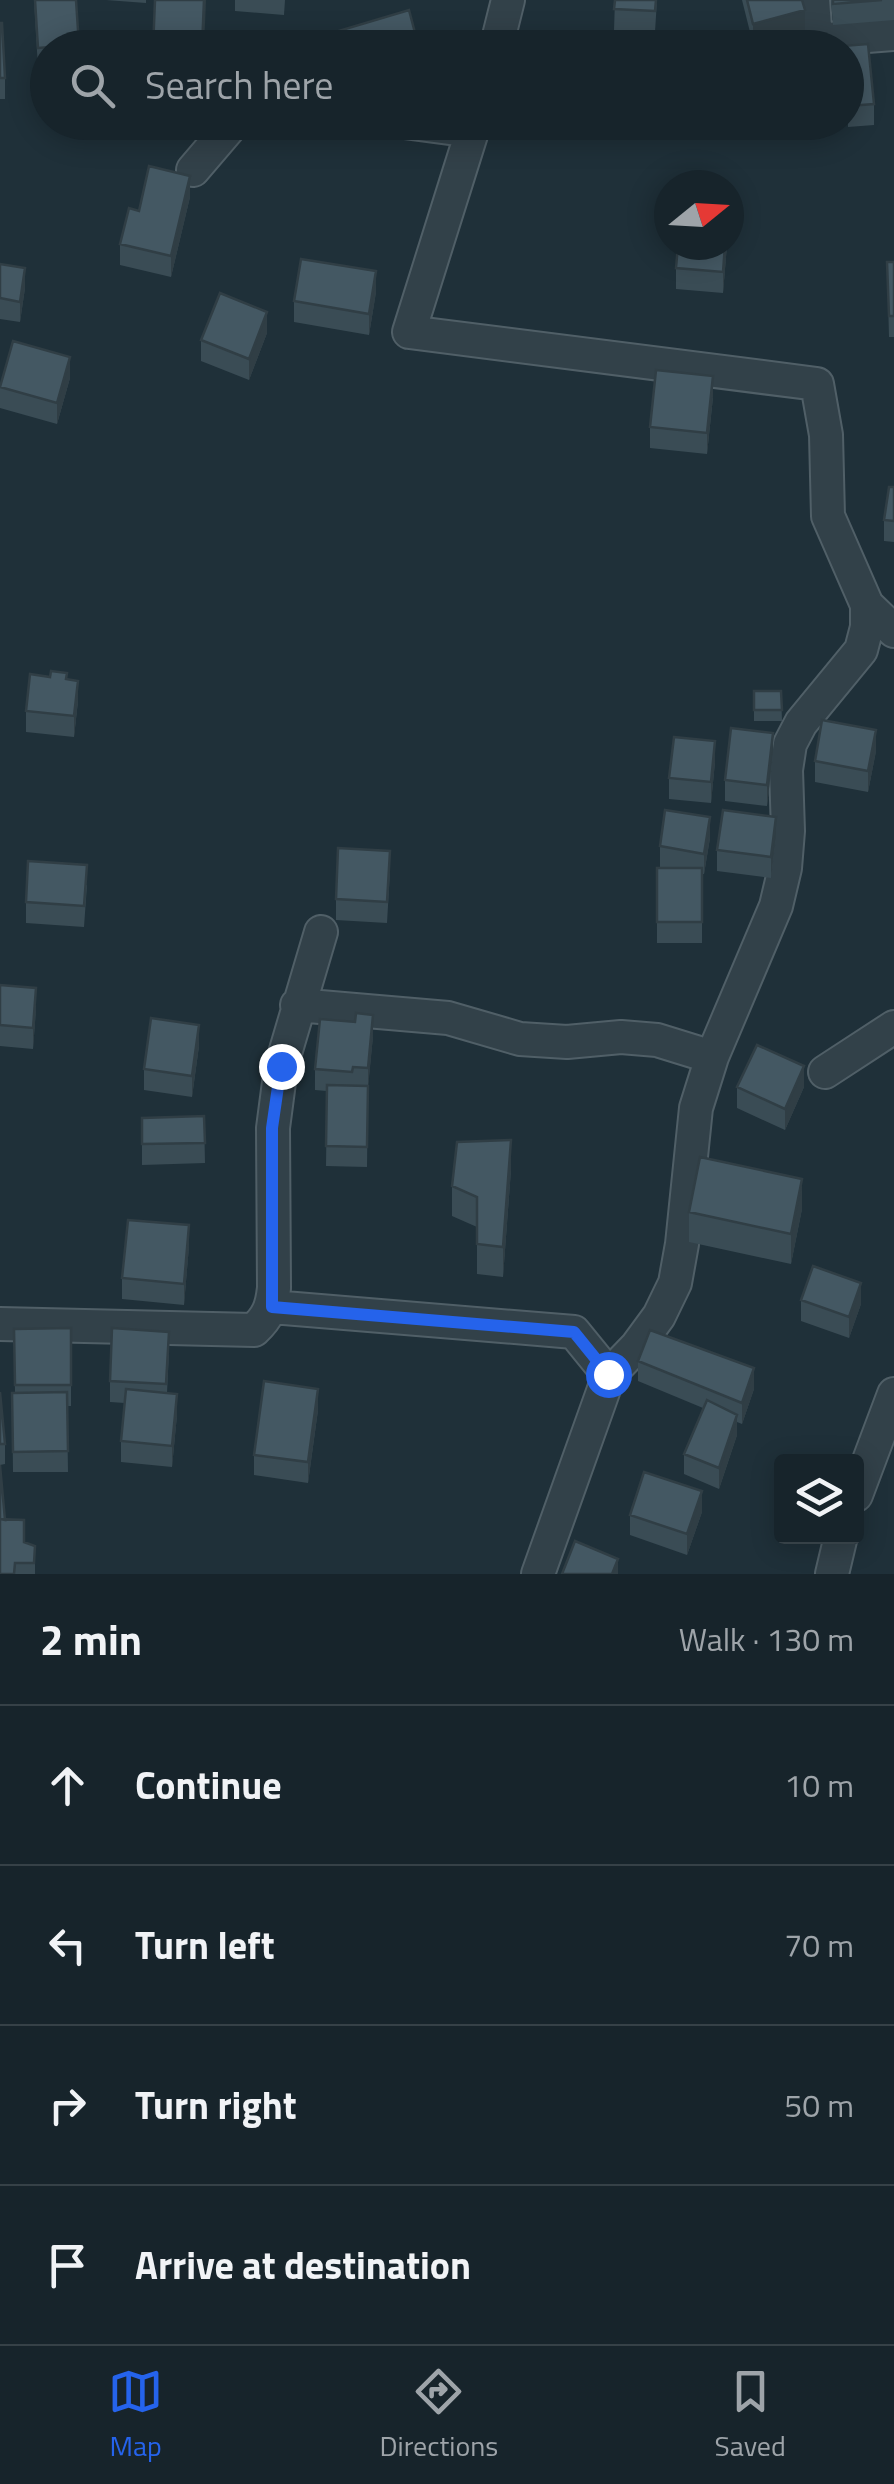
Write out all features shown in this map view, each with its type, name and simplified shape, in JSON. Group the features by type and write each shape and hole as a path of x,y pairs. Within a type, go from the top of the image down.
{"street":[{"path":"500,30 508,0"},
{"path":"813,0 815,30"},
{"path":"864,36 894,34"},
{"path":"193,170 219,140"},
{"path":"470,140 409,332 817,384 826,436 828,516 867,605 894,631"},
{"path":"538,1574 608,1374 637,1346 659,1316 675,1283 694,1124 712,1057 776,906 788,831 786,770 790,744 802,723 861,650 867,605"},
{"path":"0,1324 254,1330 272,1307 272,1128 281,1066 296,1005 321,932"},
{"path":"296,1005 448,1018 520,1039 656,1040 712,1057"},
{"path":"825,1072 894,1027"},
{"path":"272,1307 574,1332 608,1374"},
{"path":"864,1473 894,1394"},
{"path":"832,1574 839,1544"}],"building":[{"path":"35,0 76,0 78,30 37,30"},
{"path":"155,0 204,0 203,30 154,30"},
{"path":"615,0 656,0 655,11 614,9"},
{"path":"747,0 802,0 805,10 753,24"},
{"path":"833,0 882,0 833,4"},
{"path":"409,10 414,30 342,30"},
{"path":"2,23 5,78 0,78"},
{"path":"864,44 868,44 874,104 864,105"},
{"path":"149,166 190,176 171,256 120,244 129,208 139,211"},
{"path":"301,259 376,271 369,314 294,301"},
{"path":"677,260 724,260 723,272 676,268"},
{"path":"887,262 894,262 894,316 889,316"},
{"path":"0,264 25,268 20,302 0,298"},
{"path":"220,293 267,312 249,359 201,340"},
{"path":"13,341 70,357 57,403 0,387"},
{"path":"656,370 713,376 707,433 650,427"},
{"path":"889,487 894,487 894,521 884,520"},
{"path":"51,671 67,673 66,679 78,681 74,716 26,711 30,674 50,677"},
{"path":"754,691 781,691 782,710 754,710"},
{"path":"822,720 876,730 868,771 815,761"},
{"path":"731,728 773,733 767,785 725,780"},
{"path":"674,737 715,741 711,782 669,778"},
{"path":"665,810 710,817 704,854 660,846"},
{"path":"723,810 776,817 771,857 717,850"},
{"path":"338,848 390,851 387,902 336,899"},
{"path":"28,861 87,865 84,906 26,902"},
{"path":"657,868 702,868 702,922 657,922"},
{"path":"0,985 36,988 33,1028 0,1025"},
{"path":"356,1013 373,1015 368,1068 353,1067 352,1072 315,1069 320,1019 355,1022"},
{"path":"151,1018 199,1025 192,1076 144,1069"},
{"path":"757,1045 804,1066 785,1109 737,1087"},
{"path":"327,1085 368,1086 367,1147 326,1146"},
{"path":"204,1116 205,1143 142,1144 142,1118"},
{"path":"511,1140 503,1247 477,1244 477,1197 452,1186 457,1142"},
{"path":"700,1157 802,1179 791,1234 689,1212"},
{"path":"128,1220 189,1225 184,1284 122,1278"},
{"path":"813,1266 861,1283 849,1317 801,1300"},
{"path":"71,1328 71,1385 15,1385 14,1329"},
{"path":"112,1328 169,1332 166,1384 110,1381"},
{"path":"650,1330 754,1368 742,1403 638,1361"},
{"path":"264,1381 318,1389 308,1462 254,1455"},
{"path":"126,1389 177,1394 172,1446 121,1441"},
{"path":"0,1392 5,1444 0,1444"},
{"path":"67,1392 68,1451 13,1452 12,1393"},
{"path":"707,1400 737,1415 719,1468 684,1454"},
{"path":"0,1465 5,1520 0,1519"},
{"path":"644,1472 702,1491 687,1534 630,1515"},
{"path":"0,1519 24,1520 24,1542 35,1546 34,1563 15,1563 14,1574 0,1574"},
{"path":"575,1541 618,1559 612,1574 562,1574"}],"route":[{"path":"281,1066 272,1128 272,1307 574,1332 608,1374"}]}
